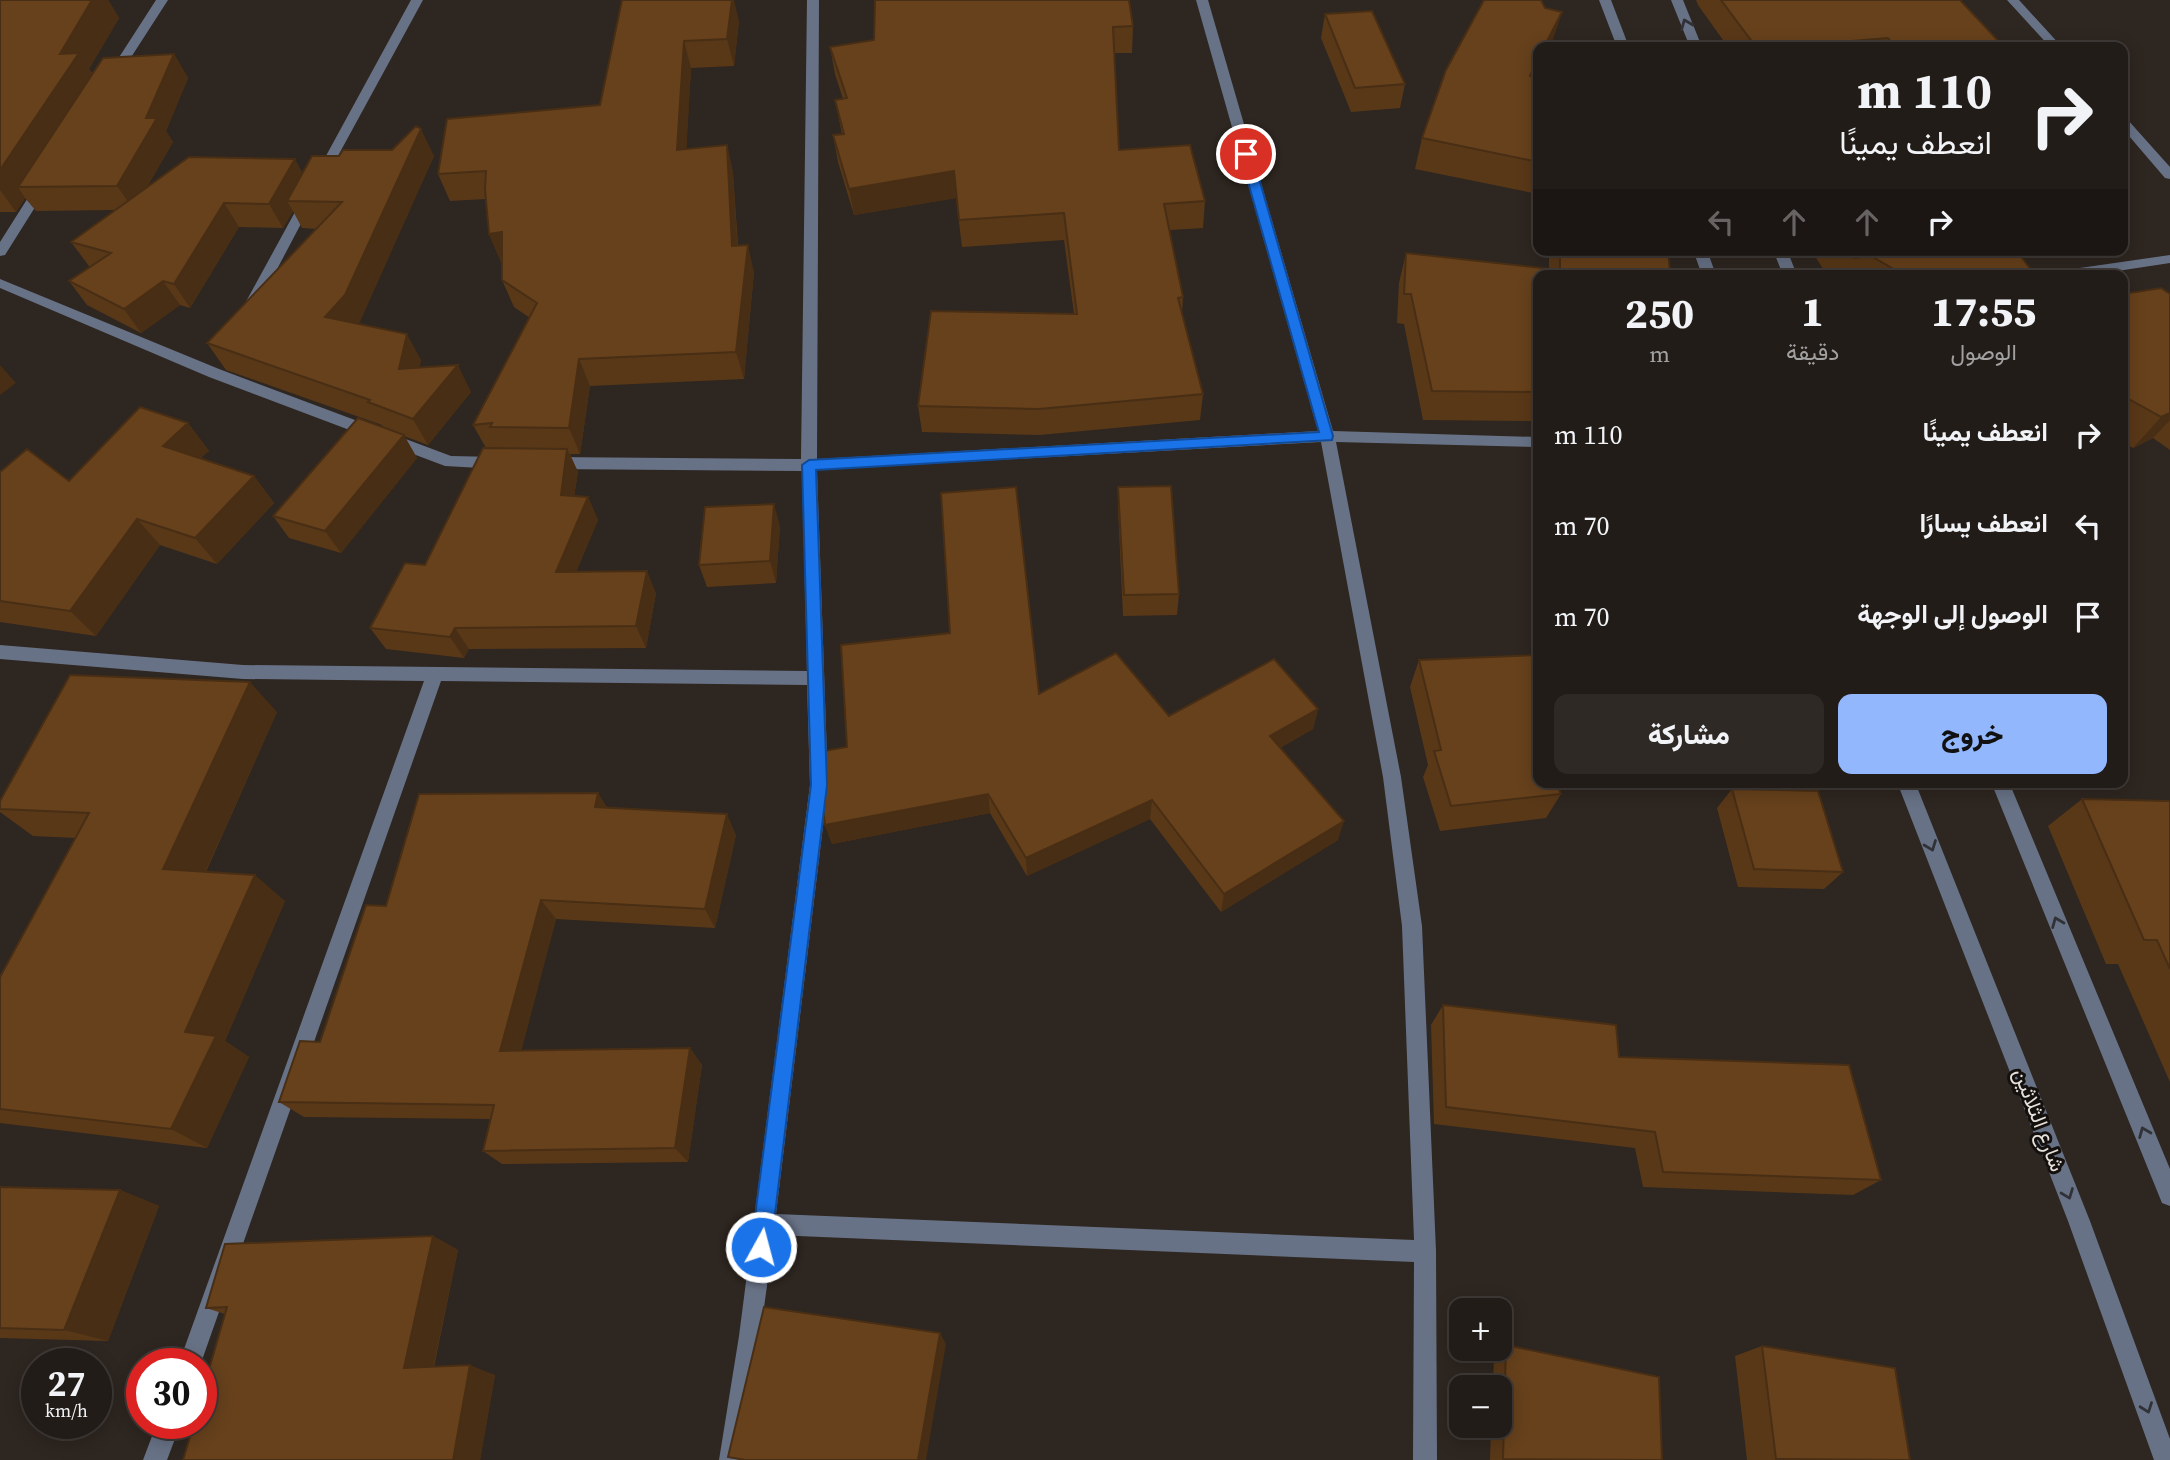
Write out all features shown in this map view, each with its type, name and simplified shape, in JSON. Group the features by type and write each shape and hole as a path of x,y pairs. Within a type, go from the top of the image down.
{"street":[{"path":"103,92 162,0"},
{"path":"240,325 417,0"},
{"path":"731,1460 764,1224 819,785 809,465 813,0"},
{"path":"1202,0 1327,436 1392,777 1412,926 1425,1251 1425,1460"},
{"path":"1605,0 1621,42"},
{"path":"1676,0 1694,42"},
{"path":"2013,0 2051,42"},
{"path":"2128,128 2170,175"},
{"path":"0,252 51,172"},
{"path":"2094,270 2170,259"},
{"path":"0,283 217,367 450,462 809,465 1327,436 1533,442"},
{"path":"1,654 243,671 815,678"},
{"path":"195,1348 435,674"},
{"name":"شارع الثلاثين","path":"1908,788 2079,1221 2166,1460"},
{"path":"2002,788 2170,1195"},
{"path":"764,1224 1425,1251"},
{"path":"155,1460 163,1439"}],"building":[{"path":"0,0 92,0 60,54 79,53 0,170"},
{"path":"622,0 732,0 727,39 684,41 677,150 727,145 732,246 748,245 736,352 579,359 569,428 490,427 492,423 473,425 537,303 502,280 502,232 489,234 486,171 438,174 447,119 600,105"},
{"path":"875,0 1129,0 1133,26 1113,27 1119,150 1190,145 1205,201 1164,204 1183,297 1178,298 1203,394 1039,409 918,406 931,311 1077,314 1064,213 959,220 954,171 849,189 833,135 844,134 835,100 847,98 830,47 874,40"},
{"path":"1484,0 1541,0 1545,8 1562,12 1547,42 1533,42 1533,70 1530,76 1533,77 1533,161 1422,138 1446,70"},
{"path":"1721,0 1960,0 1999,42 1891,42 1888,38 1839,42 1752,42"},
{"path":"1372,11 1405,84 1355,88 1325,14"},
{"path":"174,54 146,118 157,118 117,186 18,187 103,58"},
{"path":"416,126 421,129 345,295 325,317 407,334 399,369 458,365 413,419 368,402 370,400 207,343 342,202 287,201 312,156 339,156 343,150 392,150"},
{"path":"189,157 295,159 269,204 224,203 174,284 163,281 124,309 69,281 111,253 71,242"},
{"path":"1406,253 1560,270 1533,270 1533,392 1432,391 1411,294 1404,294"},
{"path":"1560,256 1669,256 1670,270 1648,269 1560,270"},
{"path":"1871,256 2021,256 2031,270 1895,270"},
{"path":"2161,288 2170,294 2170,413 2161,417 2128,399 2128,293"},
{"path":"140,407 188,423 163,446 254,476 195,538 137,519 70,611 0,601 0,472 27,449 69,481"},
{"path":"358,418 404,435 325,531 273,516"},
{"path":"483,448 567,449 561,495 588,497 556,572 647,571 636,626 455,628 450,637 370,628 405,563 425,565"},
{"path":"1171,486 1179,594 1124,595 1118,487"},
{"path":"1016,487 1039,694 1116,653 1169,716 1274,659 1318,709 1270,736 1344,821 1224,894 1152,800 1026,858 988,794 825,825 821,793 824,751 847,747 841,645 950,633 941,493"},
{"path":"774,504 770,561 699,565 705,507"},
{"path":"1533,655 1533,788 1558,788 1561,794 1451,806 1434,751 1441,750 1419,660"},
{"path":"70,675 250,682 163,869 255,875 185,1032 216,1036 171,1129 0,1109 0,977 89,813 0,809 0,801"},
{"path":"1732,789 1818,791 1843,872 1754,869"},
{"path":"598,793 595,807 727,814 705,909 541,900 500,1051 690,1048 675,1148 483,1151 494,1105 279,1102 300,1041 320,1042 366,905 386,906 419,794"},
{"path":"2082,799 2170,801 2170,969 2157,940 2144,940"},
{"path":"1443,1005 1616,1025 1619,1057 1849,1065 1881,1180 1663,1172 1655,1132 1446,1107"},
{"path":"0,1187 120,1190 64,1330 0,1328"},
{"path":"433,1236 404,1368 470,1365 453,1460 183,1460 189,1439 217,1439 215,1348 227,1307 206,1308 225,1244"},
{"path":"764,1307 940,1333 918,1460 745,1460 728,1457"},
{"path":"1512,1346 1659,1377 1662,1460 1503,1459 1504,1438 1512,1438 1512,1375 1505,1375 1506,1361 1512,1361"},
{"path":"1762,1346 1895,1368 1910,1460 1776,1459"}],"route":[{"path":"761,1247 819,785 809,465 1327,436 1246,154"}]}
